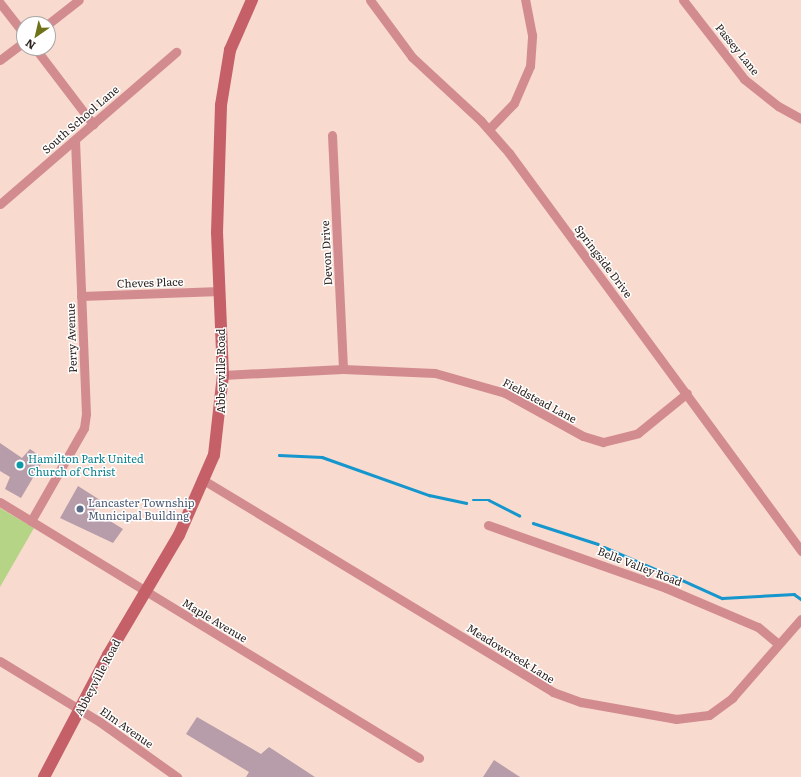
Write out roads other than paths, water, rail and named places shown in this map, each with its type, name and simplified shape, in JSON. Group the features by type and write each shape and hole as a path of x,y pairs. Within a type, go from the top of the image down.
{"street":[{"path":"56,18 79,0"},
{"name":"Abbeyville Road","path":"44,777 146,591 180,535 205,481 219,432 223,375 217,178 221,106 230,50 252,0"},
{"name":"Springside Drive","path":"370,0 412,57 489,129 687,393 801,551"},
{"path":"489,129 514,103 530,66 532,35 525,0"},
{"name":"Passey Lane","path":"683,0 744,79 778,106 801,119"},
{"path":"0,2 16,23"},
{"path":"0,60 16,48"},
{"name":"South School Lane","path":"0,204 176,52"},
{"path":"41,56 94,124"},
{"name":"Devon Drive","path":"332,136 343,369"},
{"name":"Perry Avenue","path":"31,521 84,428 75,140"},
{"name":"Cheves Place","path":"81,296 220,291"},
{"name":"Fieldstead Lane","path":"223,375 343,369 412,370 473,381 505,393 583,436 603,442 638,433 687,393"},
{"name":"Meadowcreek Lane","path":"205,481 552,692 581,702 676,720 699,718 725,705 776,643 801,618"},
{"name":"Maple Avenue","path":"0,502 419,758"},
{"name":"Belle Valley Road","path":"488,525 666,588 758,627 776,643"},
{"name":"Elm Avenue","path":"0,661 80,709 177,777"}],"waterway":[{"path":"279,455 322,457 429,495 466,503"},
{"path":"473,500 489,500 519,515"},
{"path":"533,523 598,544"},
{"path":"604,547 667,574"},
{"path":"673,576 722,598 794,594 801,599"}],"place":[{"name":"Hamilton Park United Church of Christ","path":"20,465"},
{"name":"Lancaster Township Municipal Building","path":"80,509"}]}
